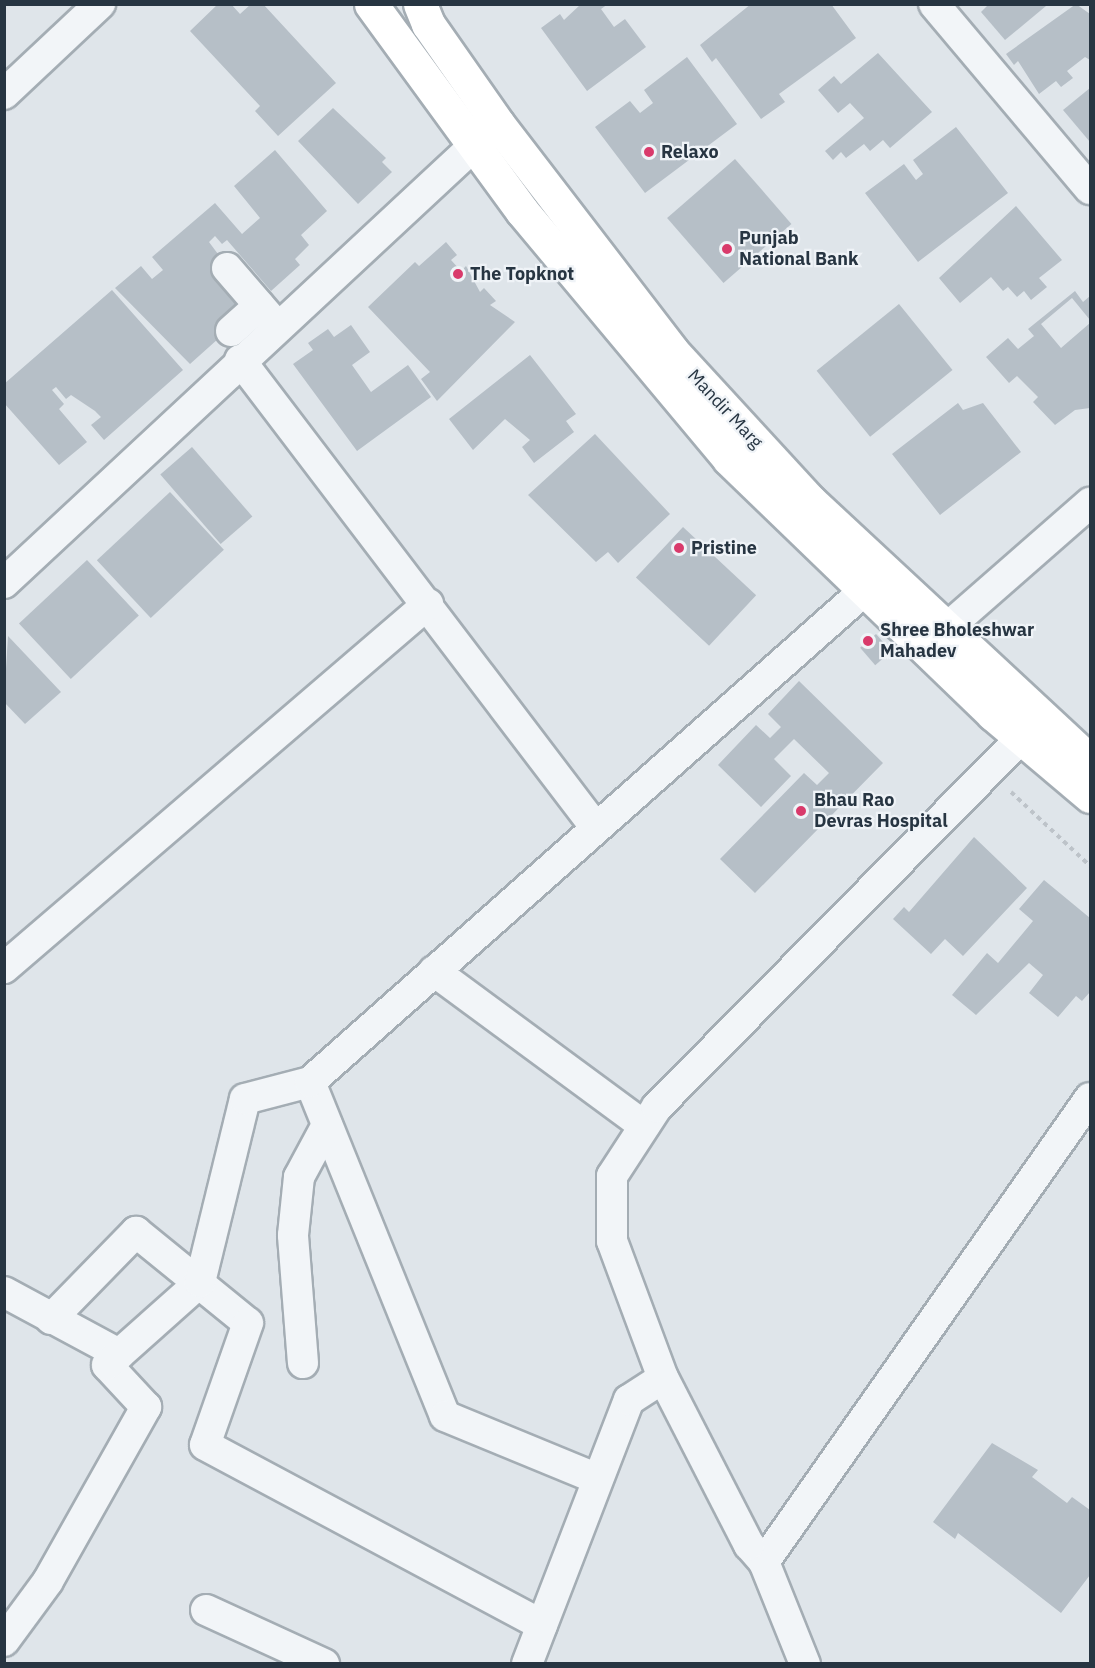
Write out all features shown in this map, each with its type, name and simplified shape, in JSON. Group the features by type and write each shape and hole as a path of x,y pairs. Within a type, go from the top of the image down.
{"main road":[{"path":"371,4 406,45 473,147 729,459 875,582 1031,728 1090,796"},
{"name":"Mandir Marg","path":"420,4 428,24 498,124 672,351 810,501 875,582"},
{"path":"1031,728 1090,761"}],"street":[{"path":"934,4 1090,189"},
{"path":"5,94 102,5"},
{"path":"4,583 235,345 498,124"},
{"path":"227,268 268,316"},
{"path":"235,345 596,828"},
{"path":"934,639 1090,503"},
{"path":"4,1641 48,1581 146,1407 107,1365 200,1282 245,1099 310,1082 875,582"},
{"path":"4,968 428,604"},
{"path":"804,1664 764,1562 749,1545 663,1378 612,1241 612,1176 657,1107 1031,728"},
{"path":"434,971 645,1126"},
{"path":"310,1082 445,1416 598,1479"},
{"path":"764,1562 1090,1098"},
{"path":"303,1363 293,1235 298,1177 327,1125"},
{"path":"51,1318 136,1232 248,1323 205,1445 542,1624"},
{"path":"4,1292 119,1354"},
{"path":"527,1664 629,1400 663,1378"},
{"path":"206,1610 324,1664"}],"path":[{"path":"988,771 1090,866"}],"building":[{"path":"218,4 231,4 240,14 251,4 263,4 336,83 278,136 255,111 260,106 190,31"},
{"path":"581,4 608,4 601,9 614,27 625,19 646,47 587,91 541,28 560,14 564,20"},
{"path":"751,4 831,4 856,38 779,94 785,102 761,119 716,58 712,62 700,45"},
{"path":"989,4 1045,4 1046,6 1005,40 981,12"},
{"path":"1076,4 1090,14 1090,60 1085,57 1067,71 1073,78 1061,87 1056,81 1039,94 1018,61 1014,65 1006,54"},
{"path":"878,53 932,112 890,148 883,140 870,151 864,144 846,158 841,152 833,160 825,151 864,118 850,103 838,113 818,90 834,76 841,84"},
{"path":"687,57 737,124 645,193 595,127 630,101 640,113 653,103 644,90"},
{"path":"1090,88 1090,142 1063,110"},
{"path":"333,108 386,158 382,162 392,172 358,204 298,141"},
{"path":"956,127 1008,193 918,262 865,193 904,164 916,180 923,174 913,160"},
{"path":"275,150 327,211 301,235 309,245 295,259 300,265 271,291 227,240 222,244 215,236 209,242 256,305 190,364 115,288 141,266 152,279 163,270 152,257 215,203 242,234 260,218 234,186"},
{"path":"735,159 791,224 723,283 667,218"},
{"path":"1016,206 1062,260 1039,278 1047,287 1031,300 1024,291 1017,297 1008,287 1003,291 991,277 960,303 939,278"},
{"path":"446,242 457,255 451,260 461,271 466,266 480,292 484,288 496,301 490,305 515,322 437,401 421,379 430,372 368,307 415,262 419,266"},
{"path":"112,290 183,370 104,440 91,425 101,417 95,411 71,395 66,399 56,387 52,390 64,404 59,409 87,442 59,465 4,403 4,384"},
{"path":"1075,291 1083,302 1090,296 1090,320 1072,298 1041,324 1061,348 1090,323 1090,408 1075,410 1055,425 1033,402 1038,397 1017,376 1009,383 986,357 1008,338 1018,349 1034,336 1028,329"},
{"path":"899,304 952,370 870,437 817,371"},
{"path":"351,325 370,352 352,365 371,392 408,365 431,397 357,451 293,364 313,350 308,343 328,329 334,337"},
{"path":"530,355 576,414 566,421 574,432 534,463 522,447 530,440 505,419 473,450 449,419"},
{"path":"958,403 963,410 983,403 1021,452 940,515 892,454"},
{"path":"595,434 670,514 618,563 608,552 596,562 528,495"},
{"path":"192,447 252,516 221,544 160,475"},
{"path":"170,492 224,550 151,618 97,560"},
{"path":"683,527 756,595 709,646 636,577"},
{"path":"87,560 139,616 71,679 19,623"},
{"path":"876,634 891,651 875,665 860,648"},
{"path":"8,636 61,692 25,724 4,702"},
{"path":"799,681 883,763 755,893 720,859 804,773 817,785 829,773 794,739 774,759 791,776 761,807 718,765 756,725 770,738 781,727 768,714"},
{"path":"974,837 1027,888 963,956 945,939 931,954 893,919 904,907 909,912"},
{"path":"1044,880 1090,918 1090,992 1082,1001 1076,996 1058,1017 1029,993 1043,975 1029,963 976,1015 952,995 987,953 998,963 1033,921 1019,909"},
{"path":"992,1443 1038,1470 1032,1477 1067,1503 1072,1497 1090,1510 1090,1575 1061,1613 958,1533 955,1539 933,1522"}],"place":[{"name":"Relaxo","path":"649,152"},
{"name":"Punjab National Bank","path":"727,249"},
{"name":"The Topknot","path":"458,274"},
{"name":"Pristine","path":"679,548"},
{"name":"Shree Bholeshwar Mahadev","path":"868,641"},
{"name":"Bhau Rao Devras Hospital","path":"801,811"}]}
